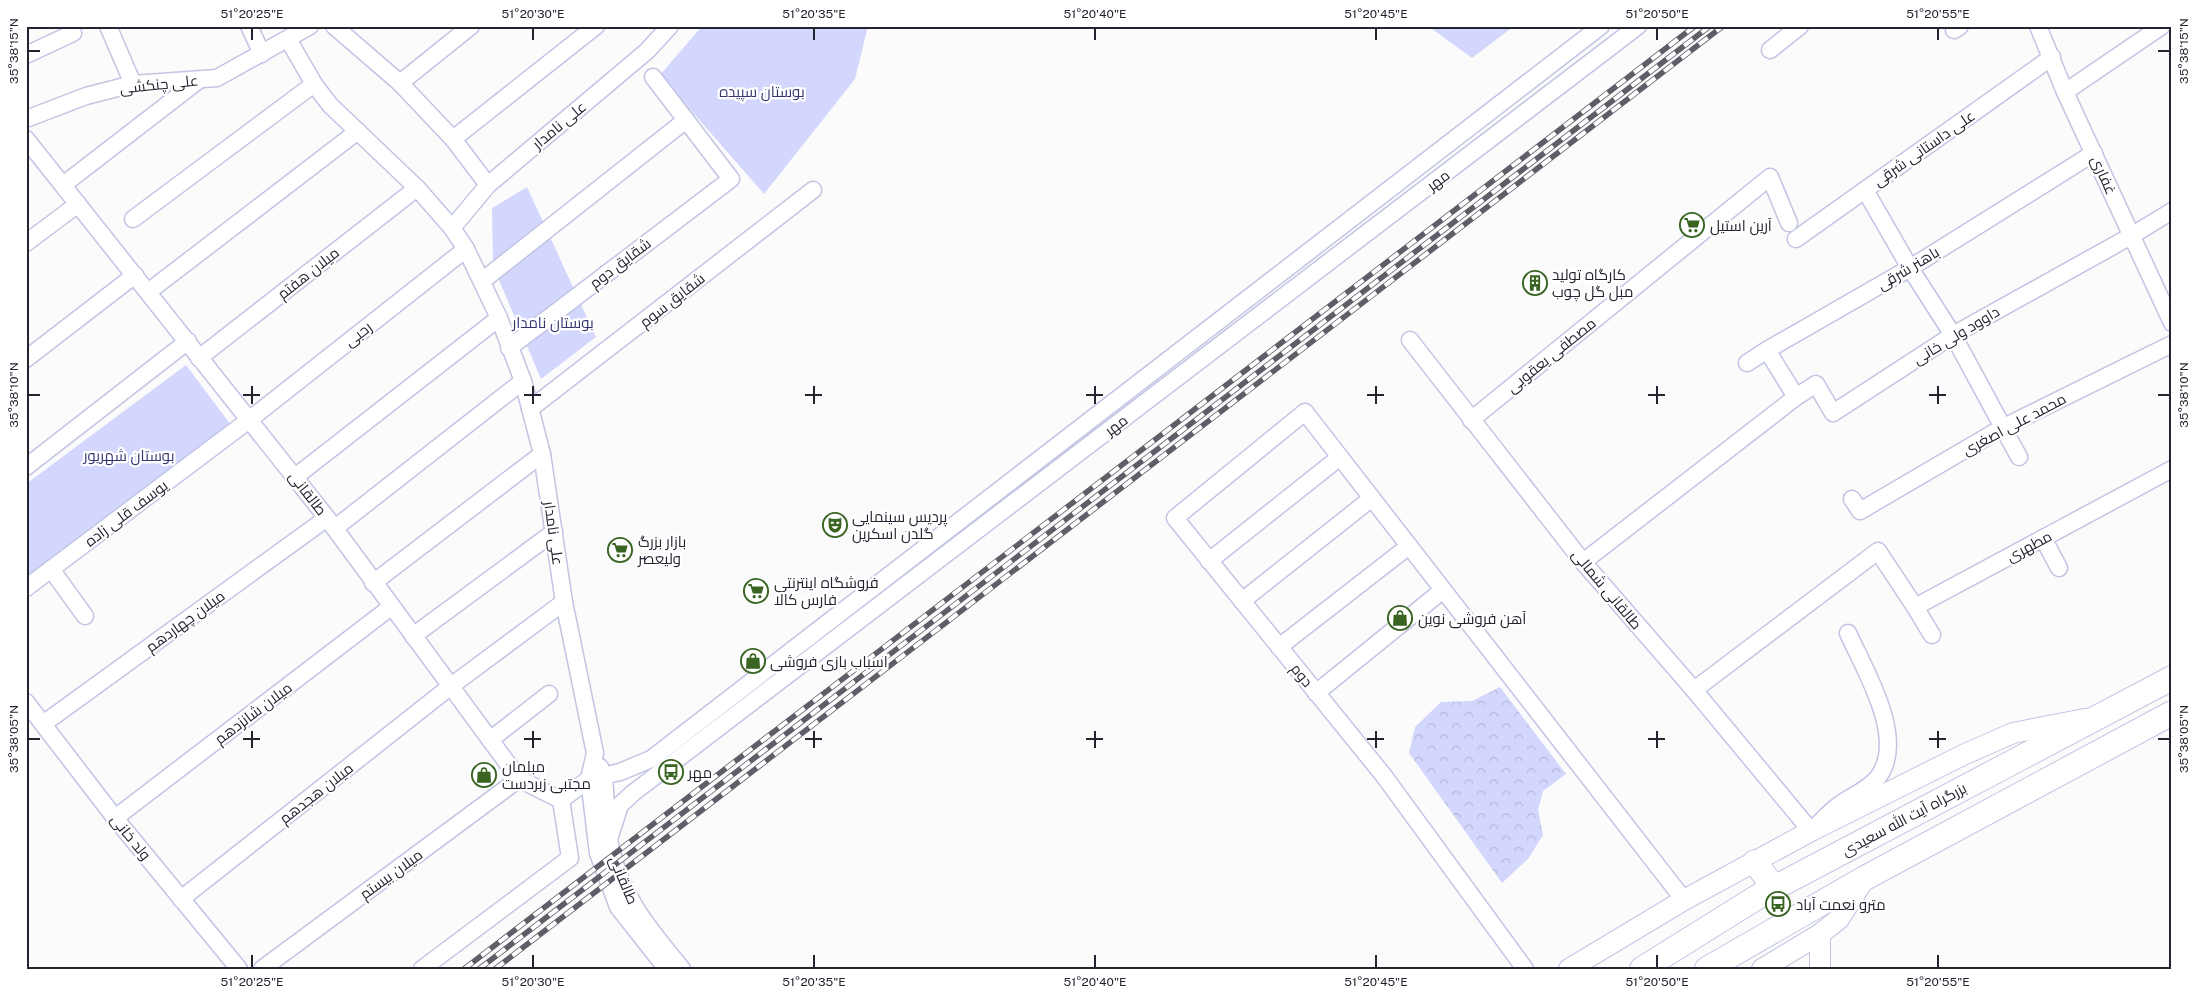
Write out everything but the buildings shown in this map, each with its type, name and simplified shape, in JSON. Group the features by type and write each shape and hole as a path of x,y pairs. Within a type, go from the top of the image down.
{"highway":[{"name":"بزرگراه آیت الله سعیدی","path":"1642,969 1774,888 2172,678"},
{"path":"1707,969 1865,878 2171,714"},
{"path":"1755,862 1774,888"}],"main road":[{"path":"1569,969 1684,900 1811,831 1963,755 2013,733 2097,717"},
{"path":"1762,969 1820,934 1839,919 1865,878"},
{"path":"1820,934 1820,969"}],"street":[{"path":"108,26 134,84"},
{"path":"249,26 262,54"},
{"name":"علی چنکشی","path":"26,119 86,96 134,84 217,78 310,26"},
{"path":"334,26 400,83 452,139 488,185"},
{"path":"400,83 471,26"},
{"path":"452,139 596,26"},
{"name":"علی نامدار","path":"452,228 488,185 647,51 670,26"},
{"name":"مهر","path":"597,778 620,772 651,759 1601,26"},
{"name":"مهر","path":"610,836 620,805 633,793 1638,26"},
{"path":"1770,50 1800,26"},
{"name":"غفاری","path":"2038,26 2065,92 2131,236 2171,317"},
{"path":"2065,92 2162,26"},
{"path":"26,55 73,34"},
{"name":"علی نامدار","path":"288,39 314,84 330,105 417,188 452,228 466,249 499,318 523,381 542,454 564,602 595,753"},
{"name":"علی داستانی شرقی","path":"1796,239 2052,57"},
{"path":"482,281 686,120 653,77"},
{"path":"63,185 199,80"},
{"path":"133,219 314,84"},
{"name":"شقایق دوم","path":"509,348 731,179 686,120"},
{"path":"148,292 358,131"},
{"name":"طالقانی","path":"27,143 63,185 199,358 295,476 519,779 560,800"},
{"name":"باهنر شرقی","path":"1747,363 1766,350 1910,268 2094,153"},
{"name":"مصطفی یعقوبی","path":"1471,420 1770,177 1789,222"},
{"name":"میلان هفتم","path":"199,358 417,188"},
{"name":"شقایق سوم","path":"530,409 813,190"},
{"path":"1865,190 1910,268 1953,334 2019,457"},
{"path":"26,243 78,204"},
{"name":"داوود ولی خانی","path":"1796,397 1816,384 1833,413 1953,334 2131,236 2172,211"},
{"name":"رحبی","path":"249,420 466,249"},
{"path":"26,359 135,275"},
{"path":"295,476 499,318"},
{"path":"1196,339 1210,354"},
{"name":"طالقانی شمالی","path":"1410,340 1583,562 1694,690 1811,831"},
{"path":"26,467 188,342"},
{"name":"محمد علی اصغری","path":"1856,505 2002,428 2172,344"},
{"path":"1583,562 1796,397 1766,350"},
{"name":"میلان چهاردهم","path":"43,724 331,523 523,381"},
{"name":"دوم","path":"1340,457 1305,412 1175,518 1384,776 1525,969"},
{"name":"یوسف قلی زاده","path":"26,588 249,420"},
{"path":"373,583 542,454"},
{"path":"1209,561 1340,457 1684,900"},
{"name":"مطهری","path":"1915,607 2172,469"},
{"path":"1242,601 1372,498"},
{"path":"413,636 554,532"},
{"path":"2043,538 2059,568"},
{"path":"1279,647 1409,546"},
{"path":"1694,690 1878,551 1932,635"},
{"path":"51,569 85,616"},
{"path":"1316,693 1443,590"},
{"name":"میلان هجدهم","path":"181,899 452,686 564,602"},
{"path":"850,604 863,618"},
{"name":"میلان شانزدهم","path":"115,818 391,607"},
{"path":"1811,831 1838,805 1858,794 1878,777 1887,757 1887,733 1881,705 1848,633"},
{"path":"490,740 549,694"},
{"name":"ولد خانی","path":"26,702 115,818 239,969"},
{"name":"طالقانی","path":"595,753 598,853 618,907 667,969"},
{"path":"620,772 614,779 614,790 625,795 633,793"},
{"path":"422,969 570,858 560,800 597,778"},
{"name":"طالقانی","path":"597,778 610,836 610,848 629,899 682,969"},
{"name":"میلان بیستم","path":"262,969 519,779"}],"green space":[{"name":"بوستان سپیده","path":"702,26 868,26 855,79 764,194 660,75"},
{"path":"1428,26 1514,26 1472,58"},
{"name":"بوستان نامدار","path":"527,187 596,337 541,379 493,266 492,208"},
{"name":"بوستان شهریور","path":"186,365 231,425 26,578 26,484"},
{"path":"1500,687 1566,774 1543,791 1538,810 1543,835 1528,859 1502,883 1409,753 1415,727 1441,702 1472,701"}],"railway":[{"path":"464,969 1695,26"},
{"path":"479,969 1710,26"},
{"path":"495,969 1723,26"}],"place":[{"name":"آرین استیل","path":"1692,225"},
{"name":"کارگاه تولید مبل گل چوب","path":"1535,283"},
{"name":"پردیس سینمایی گلدن اسکرین","path":"835,525"},
{"name":"بازار بزرگ ولیعصر","path":"620,550"},
{"name":"فروشگاه اینترنتی فارس کالا","path":"756,591"},
{"name":"آهن فروشی نوین","path":"1400,618"},
{"name":"اسباب بازی فروشی","path":"753,661"},
{"name":"مهر","path":"671,772"},
{"name":"مبلمان مجتبی زبردست","path":"484,775"},
{"name":"مترو نعمت آباد","path":"1778,904"}]}
